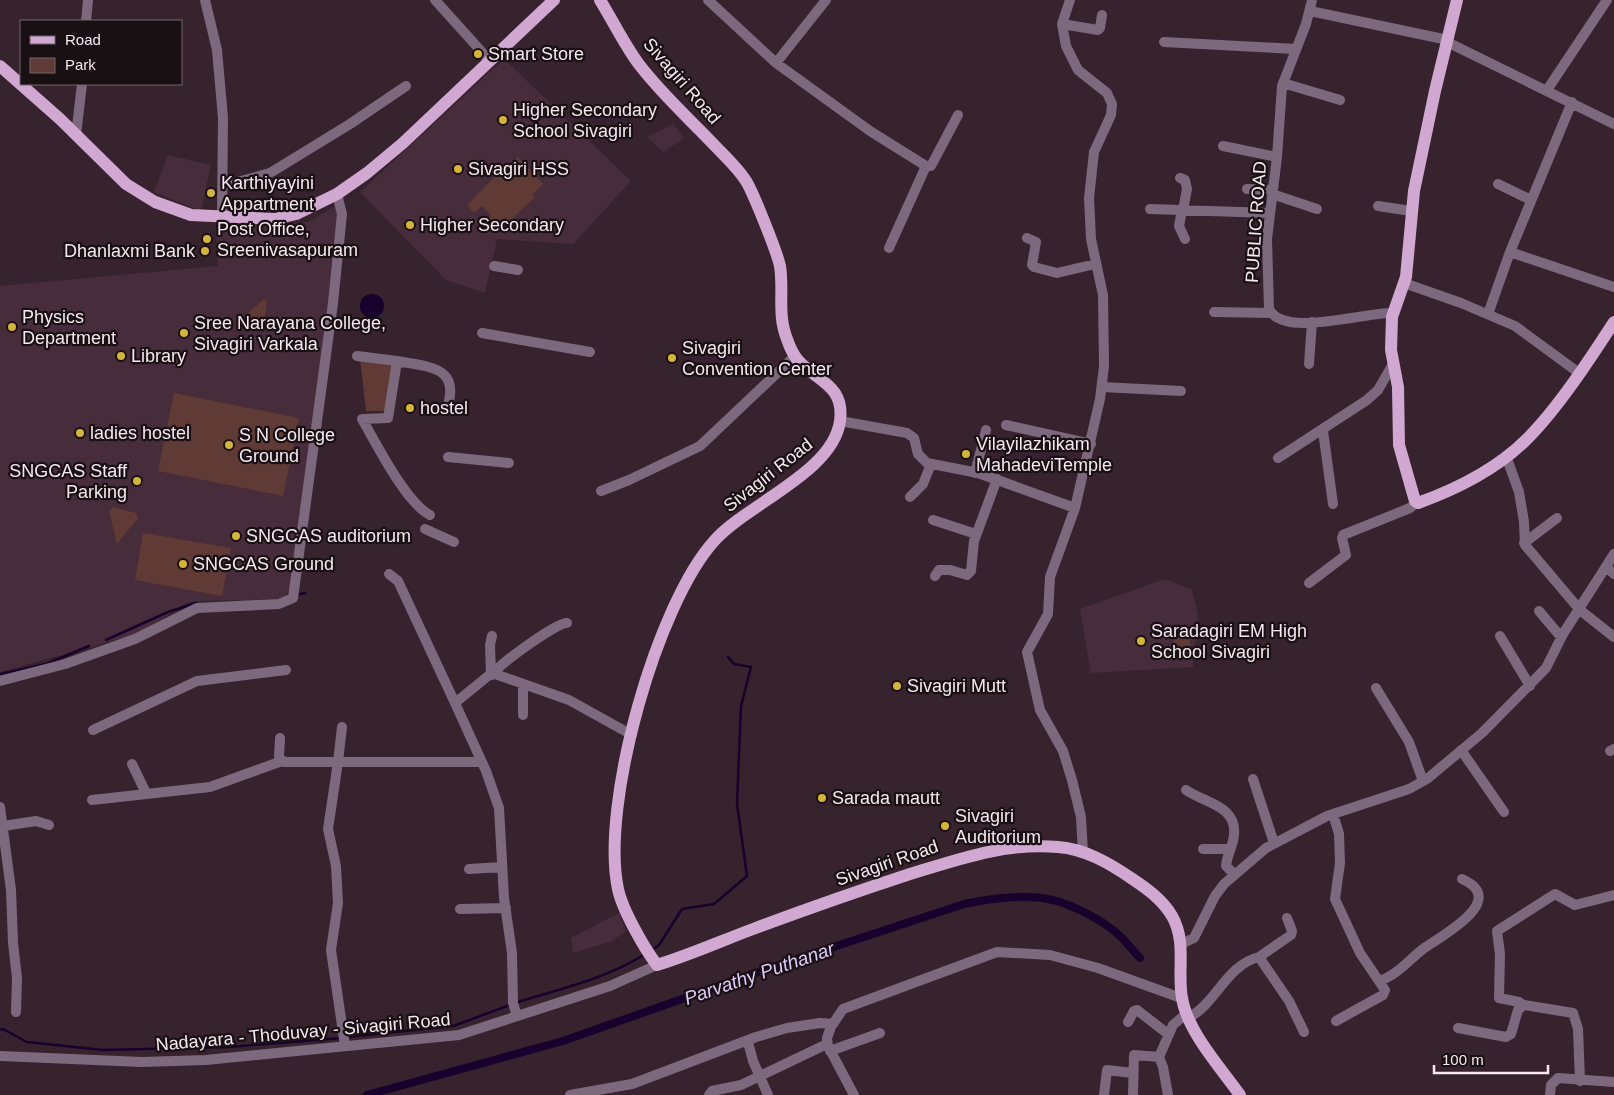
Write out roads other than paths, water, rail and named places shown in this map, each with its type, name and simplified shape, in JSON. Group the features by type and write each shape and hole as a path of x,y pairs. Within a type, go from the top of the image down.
{"main road":[{"path":"21,85 126,184 155,202 191,215 256,220 281,218 296,214 337,194 403,143 554,0"},
{"name":"Sivagiri Road","path":"600,0 638,63 747,182 780,266 780,310 786,337 795,356 836,393 840,421 834,442 825,455 800,477 750,510 715,540 687,577 648,676 633,726 616,808 614,844 618,891 648,954 657,965 689,955 836,898 953,859 1006,849 1036,846 1060,847 1107,862 1149,890 1172,917 1180,944 1181,998 1187,1016 1240,1095"},
{"path":"1457,0 1434,91 1411,211 1410,242 1404,283 1394,313 1391,331 1393,364 1398,387 1399,445 1414,501 1417,502 1449,492 1506,456 1527,439 1579,373 1614,322"},
{"path":"0,66 20,84"}],"street":[{"path":"86,20 88,0"},
{"path":"205,0 217,50 223,118 222,216"},
{"path":"435,0 490,61"},
{"path":"708,0 776,63 870,131 926,166 931,166 958,115"},
{"path":"776,63 826,0"},
{"path":"1070,0 1062,24 1066,46 1075,65 1088,80 1107,94 1112,104 1110,115 1094,152 1089,214 1095,264 1103,295 1105,316 1102,387 1091,444 1075,508 1050,577 1048,614 1027,652 1040,710 1063,751 1072,780 1081,817 1083,853"},
{"path":"1303,0 1309,14 1448,41 1614,124"},
{"name":"PUBLIC ROAD","path":"1271,314 1267,298 1269,213 1277,157 1282,83 1309,14 1312,0"},
{"path":"1547,90 1607,0"},
{"path":"1062,24 1098,30 1102,15"},
{"path":"1164,42 1296,49"},
{"path":"1282,83 1340,100"},
{"path":"76,135 82,85"},
{"path":"223,186 270,173 350,124 406,86"},
{"path":"1488,314 1510,252 1572,102"},
{"path":"1223,146 1277,157"},
{"path":"889,248 926,166"},
{"path":"1180,178 1188,184 1179,226 1185,239"},
{"path":"1498,184 1531,200"},
{"path":"1250,187 1272,190 1317,209"},
{"path":"0,681 65,664 135,639 197,608 279,604 293,598 333,303 342,214 337,194"},
{"path":"1378,206 1411,211"},
{"path":"1150,209 1269,213"},
{"path":"1027,238 1036,242 1032,266 1034,267 1057,273 1095,264"},
{"path":"1510,252 1614,287"},
{"path":"494,266 518,270"},
{"path":"1404,283 1488,314 1525,331 1579,373"},
{"path":"1214,312 1271,314 1284,320 1312,322 1394,313"},
{"path":"1309,364 1312,322"},
{"path":"482,333 590,352"},
{"path":"357,356 397,360 438,369 448,377 451,386 447,408"},
{"path":"601,491 636,477 700,446 795,356"},
{"path":"397,360 388,418 362,420 376,446 418,506 430,515"},
{"path":"1278,458 1323,431 1367,400 1378,390 1393,364"},
{"path":"1102,387 1181,391"},
{"path":"840,421 911,435 915,439 919,456 931,464 998,479 1075,508"},
{"path":"1006,425 1091,444"},
{"path":"976,473 986,430"},
{"path":"1323,431 1334,504"},
{"path":"1506,456 1519,492 1524,522 1524,543 1580,610 1614,637"},
{"path":"448,457 509,463"},
{"path":"910,497 923,484 931,464"},
{"path":"935,576 937,571 947,569 967,575 970,574 976,534 998,479"},
{"path":"1309,583 1346,554 1343,535 1410,508 1417,502"},
{"path":"1524,543 1557,518"},
{"path":"933,520 976,534"},
{"path":"425,529 454,542"},
{"path":"1180,944 1194,938 1215,896 1234,874 1274,843 1332,814 1393,794 1423,781 1461,750 1530,686 1546,668 1561,637 1610,570 1614,554"},
{"path":"389,574 398,581 494,790 501,822 502,867 512,953 513,1003 517,1016"},
{"path":"1539,611 1561,637"},
{"path":"455,703 492,675 500,665 563,623 567,623"},
{"path":"492,636 490,645 492,675"},
{"path":"1500,636 1530,686"},
{"path":"93,730 197,681 286,670"},
{"path":"492,675 507,677 523,685 569,700 632,735"},
{"path":"523,685 523,715"},
{"path":"1376,688 1409,742 1423,781"},
{"path":"342,727 328,829 336,866 338,903 331,950 343,1020 345,1046"},
{"path":"280,738 279,757 282,761"},
{"path":"1461,750 1504,812"},
{"path":"92,800 210,787 282,761 480,762"},
{"path":"132,764 146,793"},
{"path":"1253,779 1274,843"},
{"path":"1186,790 1225,811 1234,827 1226,866 1234,874"},
{"path":"0,807 12,890 13,943 17,978 16,1012"},
{"path":"1332,814 1339,834 1340,863 1335,899 1360,953 1385,990 1383,995 1336,1021"},
{"path":"3,826 36,821 49,825"},
{"path":"1203,848 1230,849"},
{"path":"469,869 502,867"},
{"path":"1380,981 1463,922 1476,908 1478,900 1476,890 1462,879"},
{"path":"1580,1081 1575,1015 1560,1009 1523,1006 1519,1002 1499,998 1500,953 1497,931 1555,894 1575,906 1614,895"},
{"path":"460,909 506,908"},
{"path":"1168,1095 1163,1067 1159,1057 1168,1034 1179,1018 1202,1008 1230,974 1292,934 1287,918"},
{"path":"854,1095 829,1047 832,1024 843,1009 997,952 1050,955 1098,968 1181,998"},
{"path":"1259,957 1288,1002 1304,1032"},
{"name":"Nadayara - Thoduvay - Sivagiri Road","path":"0,1056 151,1062 233,1058 459,1035 610,986 657,965"},
{"path":"1458,1028 1507,1037 1512,1033 1518,1010 1523,1006"},
{"path":"1128,1022 1134,1011 1137,1010 1168,1034"},
{"path":"570,1095 632,1084 787,1028 820,1023 832,1024"},
{"path":"709,1095 712,1091 734,1087 829,1047 880,1033"},
{"path":"748,1042 768,1095"},
{"path":"1132,1095 1134,1055 1159,1057"},
{"path":"1104,1095 1107,1070 1133,1073"},
{"path":"1550,1095 1552,1084 1558,1078 1614,1082"}],"waterway":[{"path":"300,594 305,593"},
{"path":"106,640 168,612 196,603"},
{"path":"0,674 46,664 89,646"},
{"path":"652,950 659,945 682,909 714,904 747,876 737,804 741,706 751,667 734,664 728,657"},
{"name":"Parvathy Puthanar","path":"367,1095 563,1041 767,969 974,902 1027,897 1064,903 1107,925 1140,958"},
{"path":"515,1003 599,977 645,954"},
{"path":"347,1037 453,1026 510,1005"},
{"path":"0,1030 3,1029 27,1042 103,1050 229,1047 342,1038"}],"place":[{"name":"Smart Store","path":"478,54"},
{"name":"Higher Secondary School Sivagiri","path":"503,120"},
{"name":"Sivagiri HSS","path":"458,169"},
{"name":"Karthiyayini Appartment","path":"211,193"},
{"name":"Higher Secondary","path":"410,225"},
{"name":"Post Office, Sreenivasapuram","path":"207,239"},
{"name":"Dhanlaxmi Bank","path":"205,251"},
{"name":"Physics Department","path":"12,327"},
{"name":"Sree Narayana College, Sivagiri Varkala","path":"184,333"},
{"name":"Library","path":"121,356"},
{"name":"Sivagiri Convention Center","path":"672,358"},
{"name":"hostel","path":"410,408"},
{"name":"ladies hostel","path":"80,433"},
{"name":"S N College Ground","path":"229,445"},
{"name":"Vilayilazhikam MahadeviTemple","path":"966,454"},
{"name":"SNGCAS Staff Parking","path":"137,481"},
{"name":"SNGCAS auditorium","path":"236,536"},
{"name":"SNGCAS Ground","path":"183,564"},
{"name":"Saradagiri EM High School Sivagiri","path":"1141,641"},
{"name":"Sivagiri Mutt","path":"897,686"},
{"name":"Sarada mautt","path":"822,798"},
{"name":"Sivagiri Auditorium","path":"945,826"}]}
